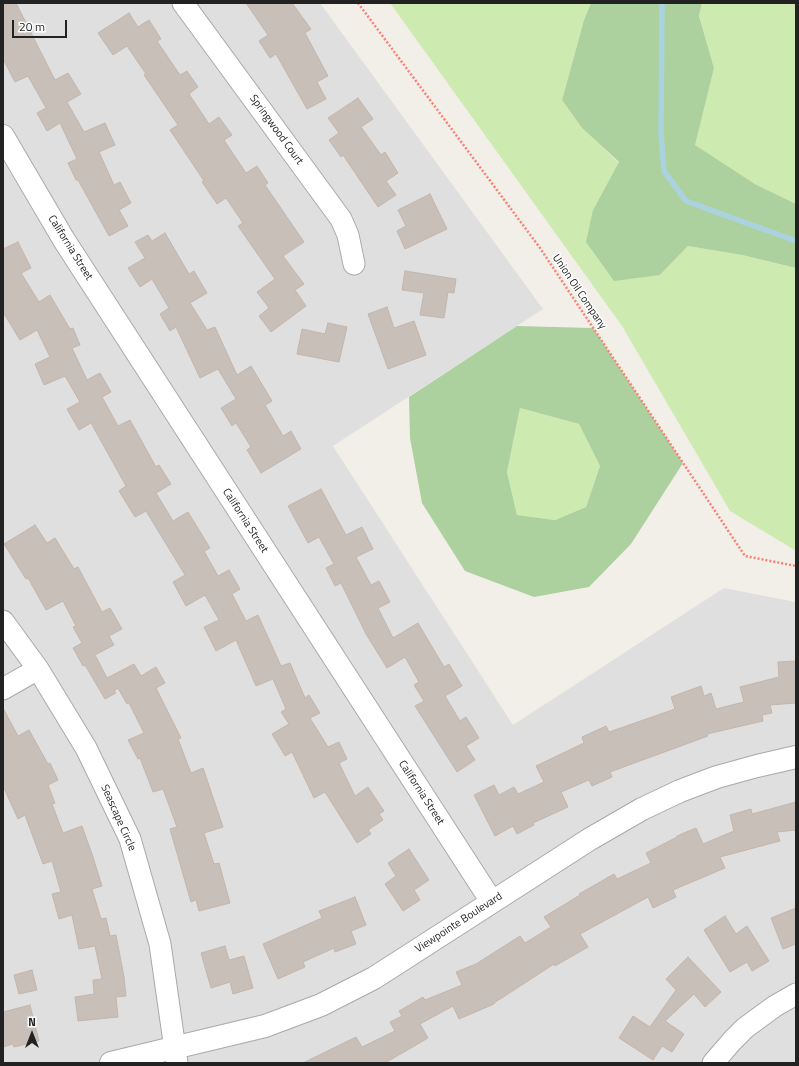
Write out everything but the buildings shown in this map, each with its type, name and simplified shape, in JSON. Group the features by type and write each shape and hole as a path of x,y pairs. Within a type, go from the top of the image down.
{"street":[{"name":"Springwood Court","path":"183,3 341,219 348,235 354,264"},
{"name":"California Street","path":"3,136 64,240 492,902"},
{"name":"Seascape Circle","path":"3,621 38,669 86,748 130,839 160,944 176,1056"},
{"path":"3,689 38,669"},
{"name":"Viewpointe Boulevard","path":"111,1063 176,1056 284,1020 327,1002 374,978 607,828 661,800 699,784 737,771 796,757"},
{"path":"713,1063 745,1028 775,1006 796,994"}],"path":[{"name":"Union Oil Company","path":"358,3 540,248 745,556 796,566"}],"shaded area":[{"path":"3,3 320,3 543,309 333,446 513,725 724,588 796,602 796,1063 3,1063"}],"green space":[{"path":"390,3 591,3 584,20 562,100 582,128 619,163 593,210 660,275 688,246 742,255 796,268 796,551 730,511 622,326"},
{"path":"591,3 702,3 699,16 714,68 695,145 755,184 796,204 796,268 742,255 688,246 660,275 614,281 586,242 593,210 619,162 582,128 562,100 584,20"},
{"path":"702,3 796,3 796,204 755,184 694,145 714,68 699,16"},
{"path":"517,326 593,328 683,463 631,544 589,587 534,597 465,571 422,503 410,438 409,397","holes":["520,408 579,424 600,466 586,507 555,520 517,515 507,472"]},
{"path":"520,408 579,424 600,466 586,507 555,520 517,515 507,472"}],"waterway":[{"path":"662,3 661,134 664,171 686,201 796,241"}]}
